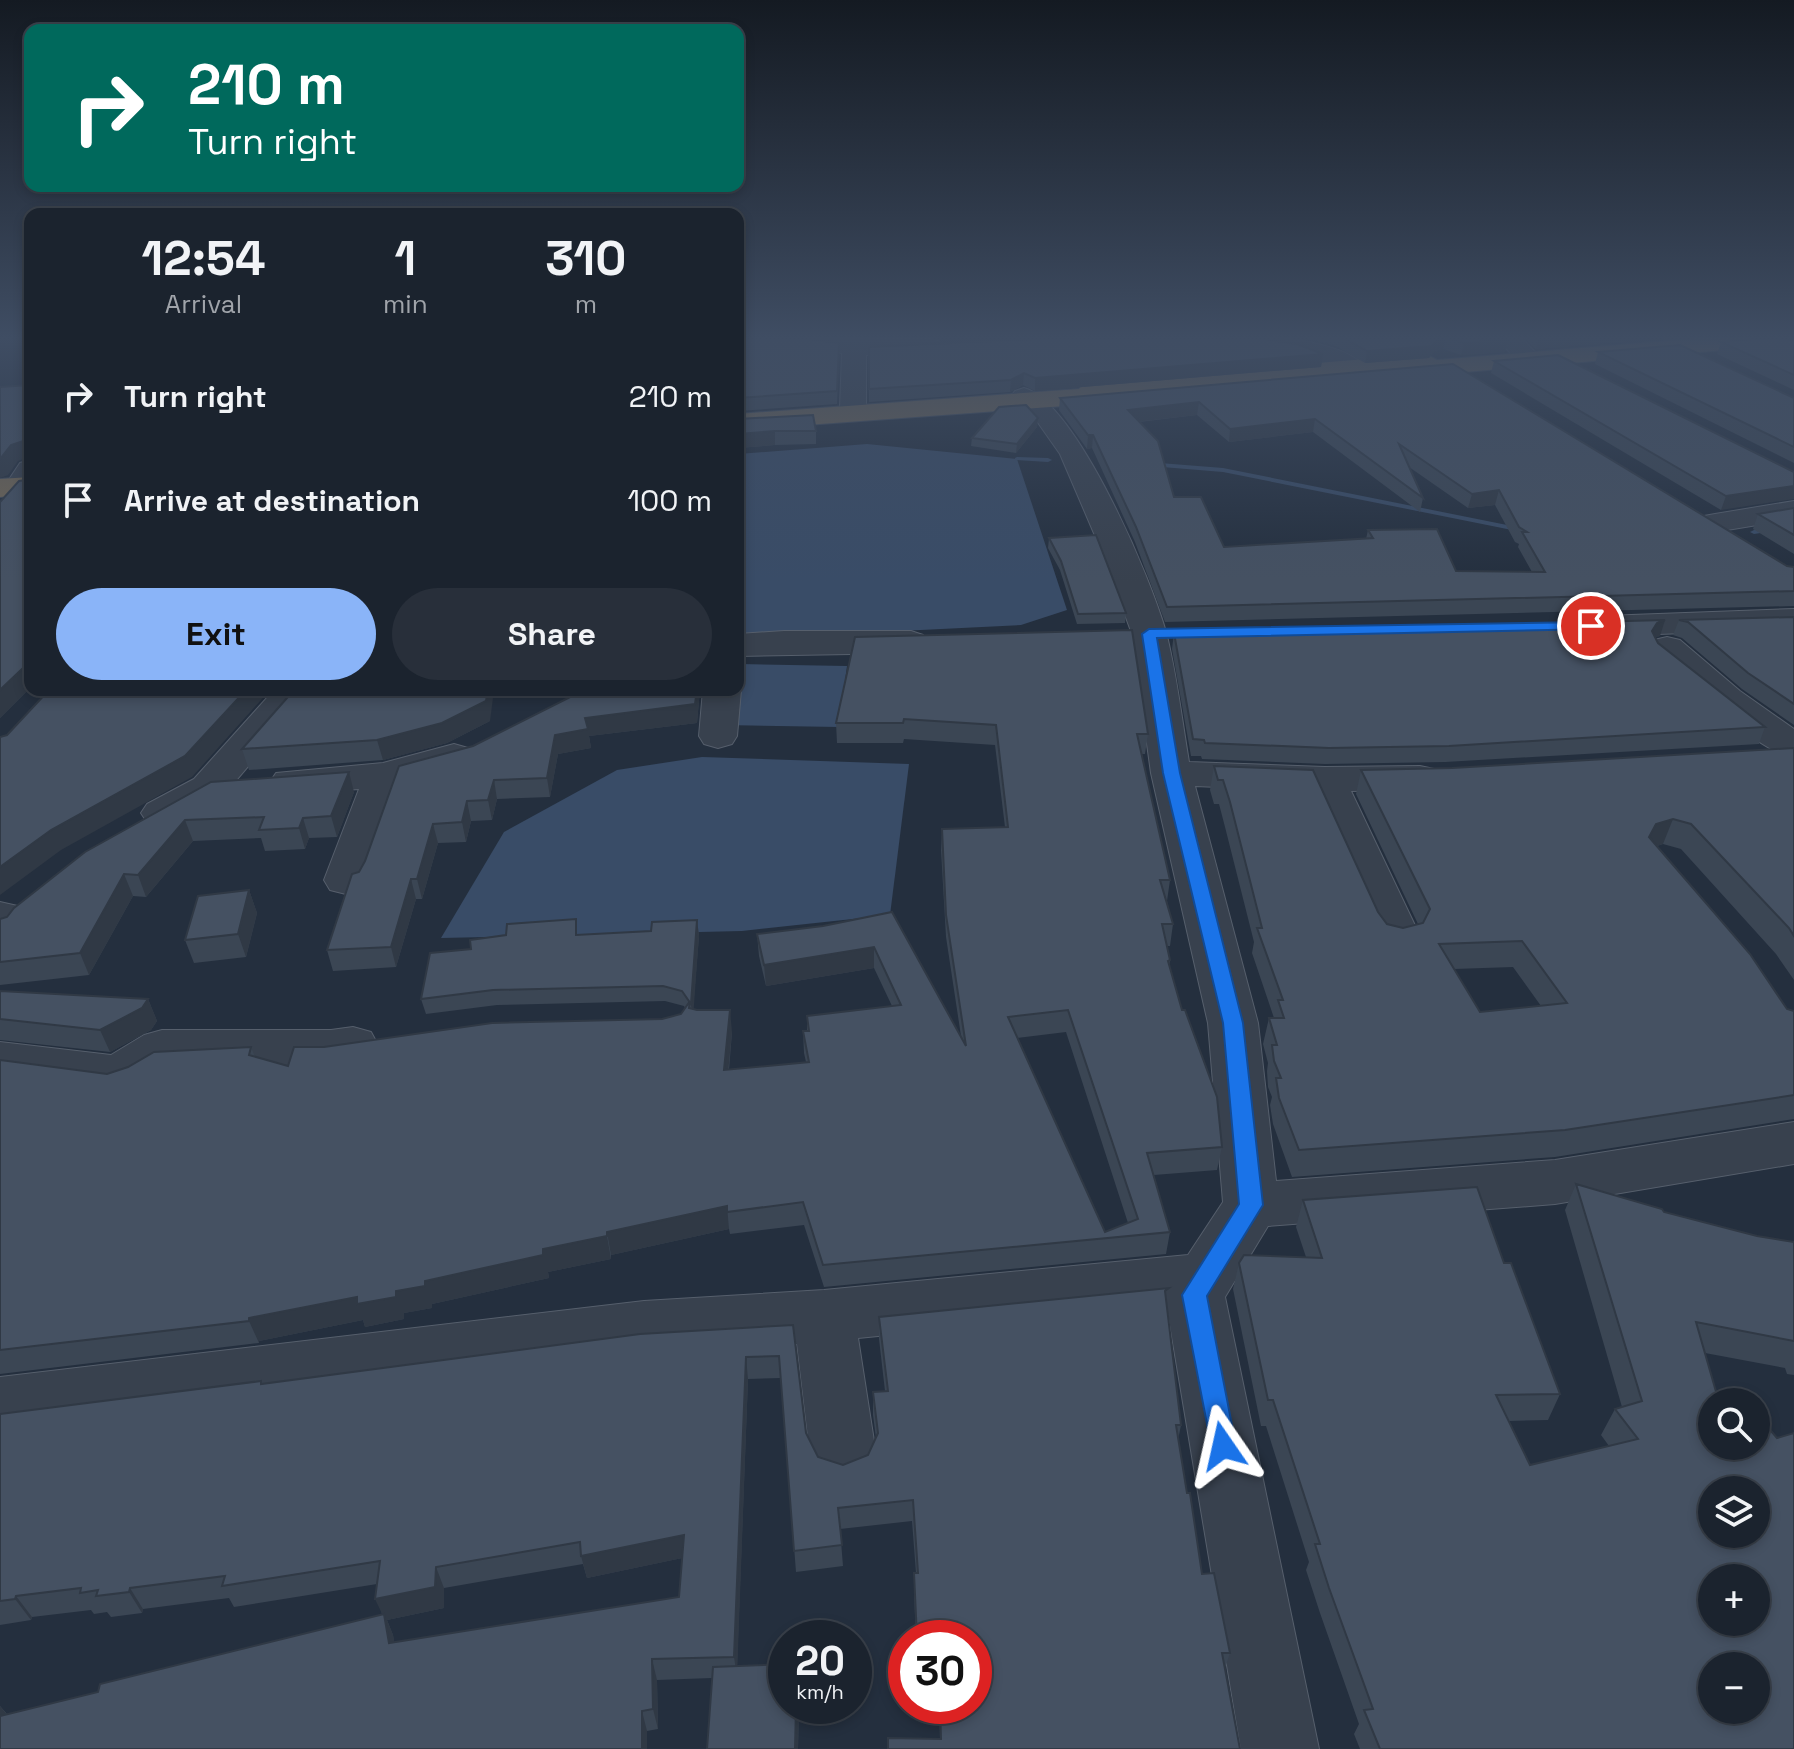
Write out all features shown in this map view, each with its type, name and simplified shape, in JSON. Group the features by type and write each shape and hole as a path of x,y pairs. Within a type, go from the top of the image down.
{"street":[{"path":"1049,420 1074,454 1157,643 1171,773 1233,1023 1251,1205 1195,1295 1280,1749"},
{"path":"1752,545 1703,516 1794,510"},
{"path":"1583,640 1666,636 1794,619"},
{"path":"1666,636 1727,699 1794,747"},
{"path":"744,645 939,642"},
{"path":"135,829 208,788 289,696"},
{"path":"718,736 721,696"},
{"path":"208,788 384,775 462,754 489,740"},
{"path":"1747,760 1794,756"},
{"path":"1171,773 1325,779 1461,776"},
{"path":"346,880 384,775"},
{"path":"1325,779 1397,936"},
{"path":"2,920 41,890"},
{"path":"0,1060 118,1074 162,1048 331,1048 391,1040"},
{"path":"1251,1205 1555,1182 1794,1143"},
{"path":"1555,1182 1670,1216"},
{"path":"0,1406 644,1327 824,1316 1205,1278"},
{"path":"824,1316 843,1454"}],"water":[{"path":"867,444 1017,459 1067,610 1021,625 744,639 744,454"},
{"path":"744,664 847,666 839,727 724,725 736,696 744,696"},
{"path":"702,757 909,764 890,915 742,931 441,938 504,832 617,770"}],"building":[{"path":"0,420 24,420 24,442 11,445 0,459"},
{"path":"744,420 814,420 816,431 744,434"},
{"path":"988,420 1037,420 1017,444 972,438"},
{"path":"1076,420 1137,420 1158,441 1174,497 1201,497 1224,547 1373,538 1368,530 1437,529 1456,571 1545,572 1522,532 1527,532 1519,527 1499,490 1472,494 1399,444 1423,498 1316,420 1545,420 1787,566 1794,567 1794,591 1167,607 1136,527 1093,435 1088,435"},
{"path":"1219,420 1310,420 1230,429"},
{"path":"1595,420 1688,420 1794,472 1794,486 1726,496"},
{"path":"1738,420 1794,420 1794,447"},
{"path":"24,480 24,668 0,690 0,502 19,481"},
{"path":"1794,508 1794,535 1758,514"},
{"path":"1096,535 1126,613 1078,614 1061,561 1049,538"},
{"path":"1794,617 1794,704 1748,673 1688,622 1679,620"},
{"path":"1665,620 1657,623 1652,631 1658,643 1765,727 1449,746 1329,748 1205,743 1204,740 1193,739 1174,633"},
{"path":"1132,630 1148,734 1137,734 1170,880 1160,880 1173,924 1162,924 1168,961 1182,1010 1185,1010 1217,1097 1222,1147 1147,1153 1170,1232 823,1265 803,1202 727,1212 727,1206 607,1232 607,1236 543,1249 543,1255 425,1281 425,1286 396,1291 396,1297 357,1304 357,1297 249,1318 249,1321 0,1350 0,1060 107,1074 128,1067 154,1052 251,1047 249,1055 288,1066 294,1047 324,1047 492,1023 662,1019 681,1014 690,1001 689,1008 697,1010 730,1010 724,1070 809,1062 803,1031 809,1031 807,1016 901,1005 874,947 764,965 757,934 823,926 892,912 966,1046 946,915 942,829 1008,827 996,725 904,719 903,723 836,723 855,637","holes":["1068,1010 1138,1219 1105,1232 1008,1017"]},
{"path":"43,696 240,696 185,756 51,830 0,867 0,737 7,735"},
{"path":"289,696 487,696 486,701 442,723 377,740 242,749"},
{"path":"572,696 696,696 695,704 585,718 588,729 555,735 547,778 494,780 488,800 467,801 462,822 433,824 417,879 411,879 391,947 327,950 352,874 359,872 365,861 399,766 473,746"},
{"path":"1794,748 1794,936 1691,824 1673,819 1656,824 1649,837 1750,954 1787,1009 1794,1011 1794,1095 1565,1130 1299,1150 1279,1098 1276,1078 1281,1078 1272,1045 1277,1045 1269,1018 1284,1018 1278,1000 1283,1000 1257,928 1262,928 1230,802 1223,780 1218,780 1214,766 1313,770 1378,912 1387,924 1403,928 1423,923 1430,909 1361,770 1452,768","holes":["1522,941 1567,1003 1480,1012 1439,944"]},
{"path":"349,772 331,816 303,818 299,828 259,830 264,817 185,820 138,875 124,874 80,953 0,962 0,919 7,917 14,908 85,852 211,782"},
{"path":"249,890 238,934 185,940 198,896"},
{"path":"576,919 576,935 651,931 652,922 697,920 691,1004 682,991 663,986 493,990 421,999 430,953 471,949 470,940 506,935 507,924"},
{"path":"0,991 148,999 142,1008 100,1030 0,1019"},
{"path":"1576,1184 1664,1212 1757,1236 1794,1242 1794,1341 1696,1322 1715,1388 1698,1388 1698,1460 1770,1460 1770,1430 1777,1438 1794,1433 1794,1749 1380,1749 1364,1710 1373,1709 1329,1588 1315,1544 1320,1544 1273,1400 1268,1400 1239,1263 1244,1255 1322,1258 1303,1200 1477,1187 1504,1263 1511,1263 1560,1394 1496,1395 1530,1465 1638,1439 1615,1409 1642,1401"},
{"path":"1169,1288 1165,1291 1181,1425 1176,1425 1202,1574 1214,1573 1230,1653 1222,1653 1240,1749 888,1749 888,1738 941,1739 941,1724 992,1724 992,1620 916,1620 914,1573 918,1573 913,1500 838,1508 842,1545 794,1551 779,1356 746,1357 734,1657 652,1659 653,1709 642,1711 642,1749 0,1749 0,1716 98,1692 100,1684 384,1614 389,1643 679,1597 684,1535 581,1556 580,1542 436,1567 435,1587 375,1599 380,1561 222,1586 225,1576 130,1588 129,1592 96,1596 98,1590 80,1593 81,1588 16,1596 15,1599 0,1601 0,1414 261,1381 261,1384 640,1334 793,1325 806,1433 818,1457 843,1465 868,1455 878,1433 873,1392 888,1391 879,1317"},
{"path":"768,1665 768,1724 796,1724 795,1749 707,1749 713,1667"}],"waterway":[{"path":"1017,459 1048,460"},
{"path":"1150,464 1223,470 1522,530"},
{"path":"1754,532 1794,526"}],"route":[{"path":"1223,1446 1195,1295 1251,1205 1233,1023 1171,773 1155,656 1149,634 1591,626"}]}
